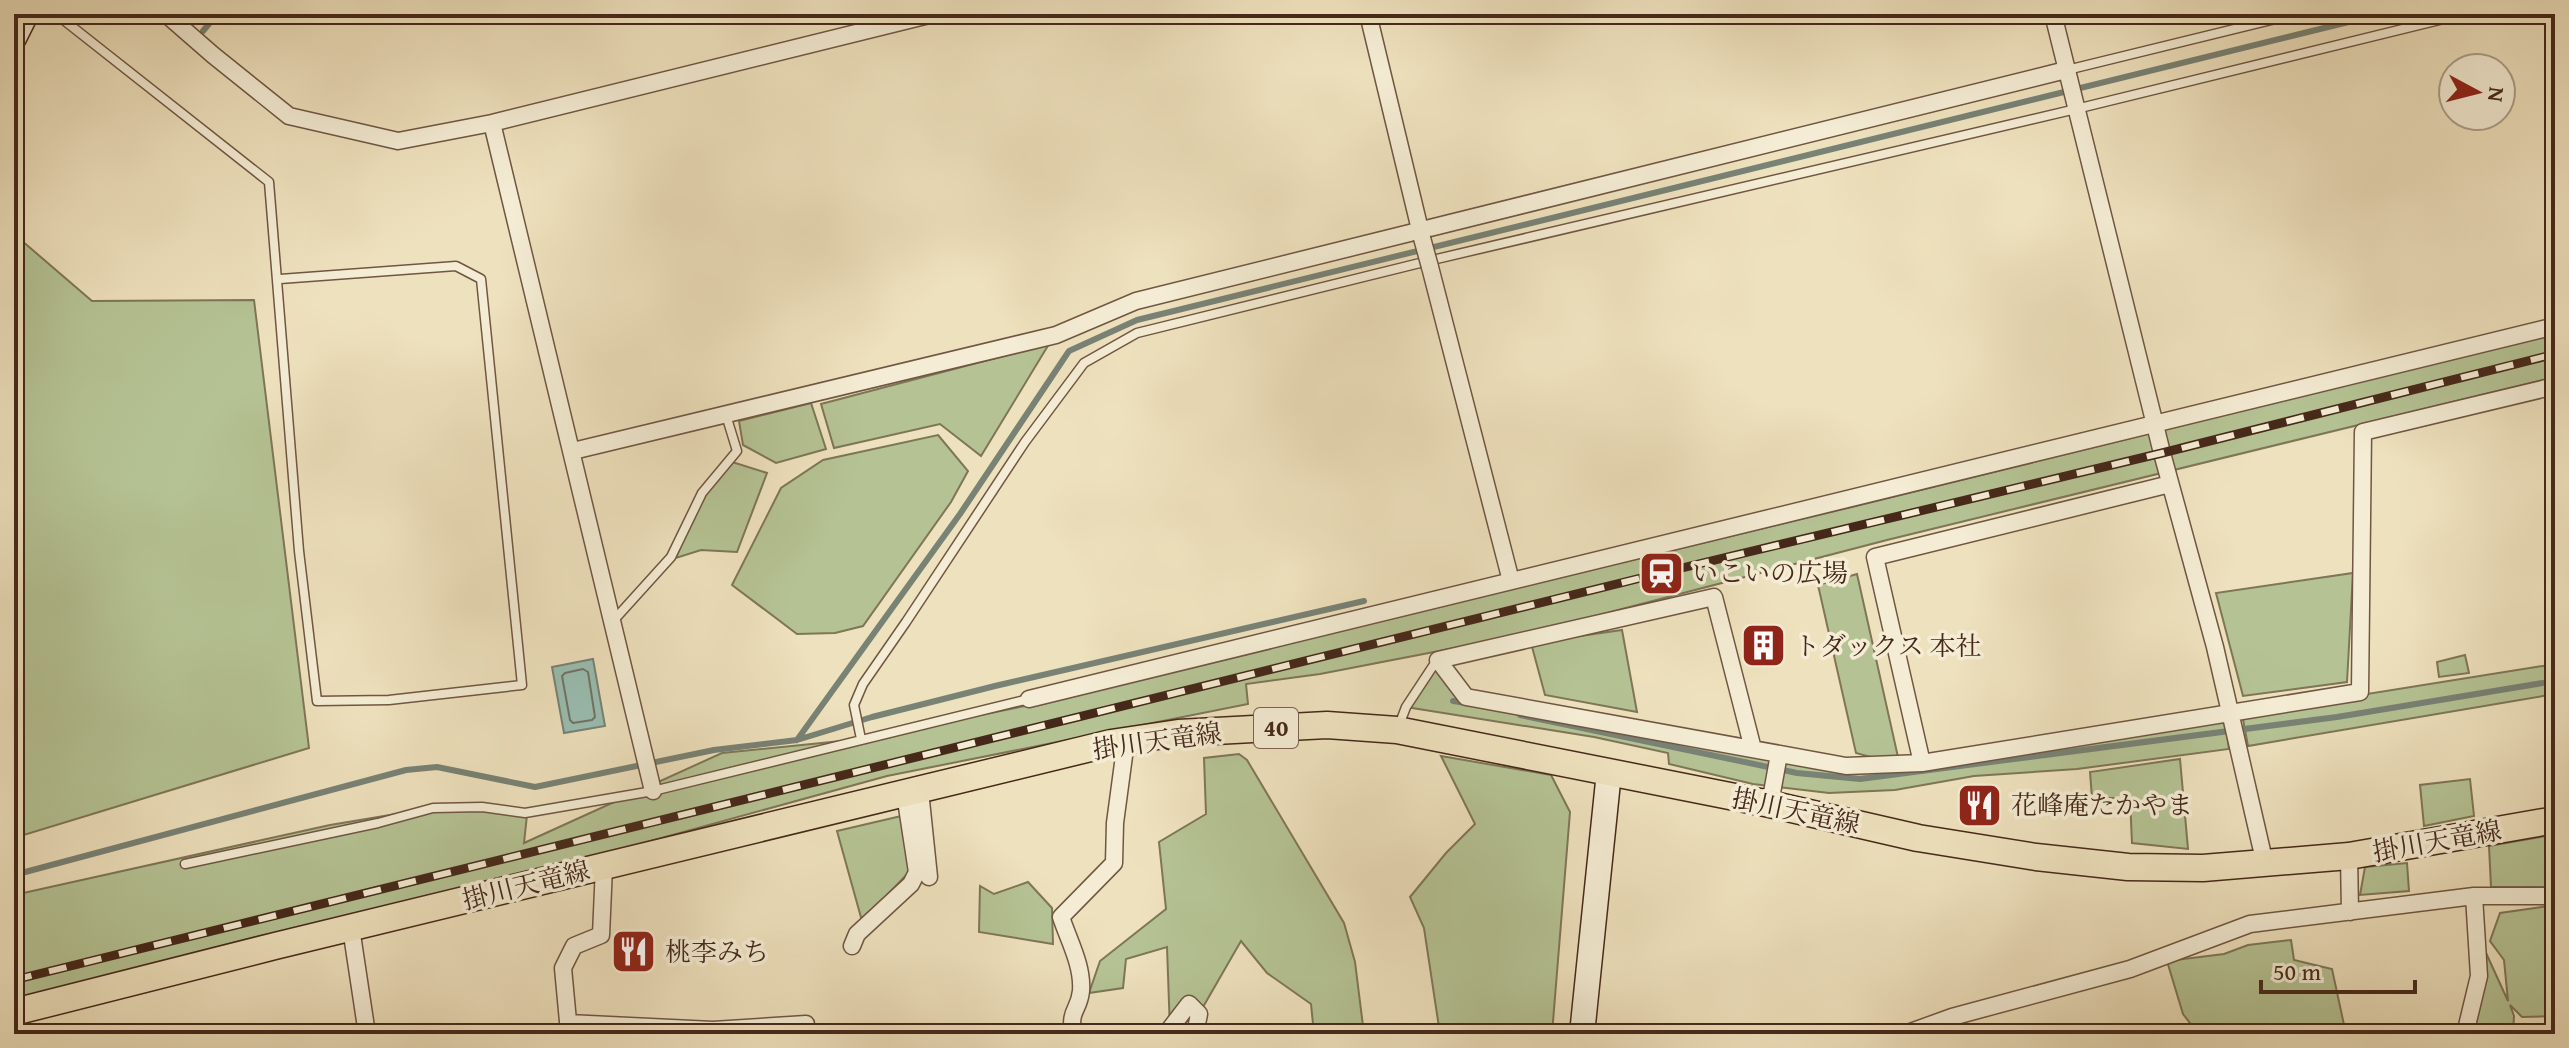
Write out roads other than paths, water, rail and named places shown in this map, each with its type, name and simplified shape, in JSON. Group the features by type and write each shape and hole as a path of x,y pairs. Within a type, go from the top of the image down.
{"main road":[{"name":"掛川天竜線","path":"14,1012 912,792 1126,741 1178,733 1327,725 1397,730 1609,772 1772,796 1918,838 2036,857 2128,867 2203,868 2349,856 2555,820"}],"street":[{"path":"14,38 26,14"},
{"path":"166,14 289,116 398,141 492,123 933,14"},
{"path":"1368,14 1511,581"},
{"path":"2053,14 2154,425 2215,647 2265,864"},
{"path":"573,451 1056,335 1136,301 1422,234 2067,74"},
{"path":"492,123 652,783"},
{"path":"1029,699 2555,326"},
{"path":"1753,749 1714,597 1438,660 1466,697 1846,766 1922,763 2232,717 2360,692 2363,432 2555,386"},
{"path":"1922,763 1875,557 2170,484"},
{"path":"1073,1034 1070,1017 1081,996 1081,974 1061,917 1114,863 1115,823 1126,741"},
{"path":"1772,796 1778,756"},
{"path":"1582,1034 1609,772"},
{"path":"912,792 929,877"},
{"path":"852,946 857,934 911,884 917,872 912,792"},
{"path":"2349,856 2350,912"},
{"path":"604,867 601,935 574,946 563,968 569,1029 779,1030 806,1024"},
{"path":"2465,1034 2479,976 2474,896"},
{"path":"1905,1034 1952,1017 2130,969 2250,924 2474,896 2555,896"},
{"path":"351,928 367,1034"},
{"path":"1166,1034 1189,1004 1199,1014 1195,1034"}],"lane":[{"path":"56,14 269,182 299,551 317,701 389,700 522,685 481,279 456,266 280,279"},
{"path":"2067,74 2296,14"},
{"path":"861,739 854,705 863,684 1025,442 1084,363 1137,333 2464,14"},
{"path":"613,620 671,557 702,493 737,451 726,415"},
{"path":"1397,730 1406,707 1438,660"},
{"path":"185,864 378,823 433,808 482,807 525,813 1029,699"}],"water":[{"path":"593,659 605,726 564,733 552,667"}],"waterway":[{"path":"203,31 217,14"},
{"path":"797,740 960,514 1069,351 1137,320 2381,14"},
{"path":"14,875 406,770 437,767 535,787 714,750 797,740 872,717 995,686 1364,601"},
{"path":"1520,715 1797,773 1860,779 2337,717 2555,681"},
{"path":"1453,701 1466,703"}],"railway":[{"path":"14,980 2555,354"}],"place":[{"name":"いこいの広場","path":"1661,573"},
{"name":"トダックス 本社","path":"1763,646"},
{"name":"花峰庵たかやま","path":"1980,805"},
{"name":"桃李みち","path":"634,952"}]}
